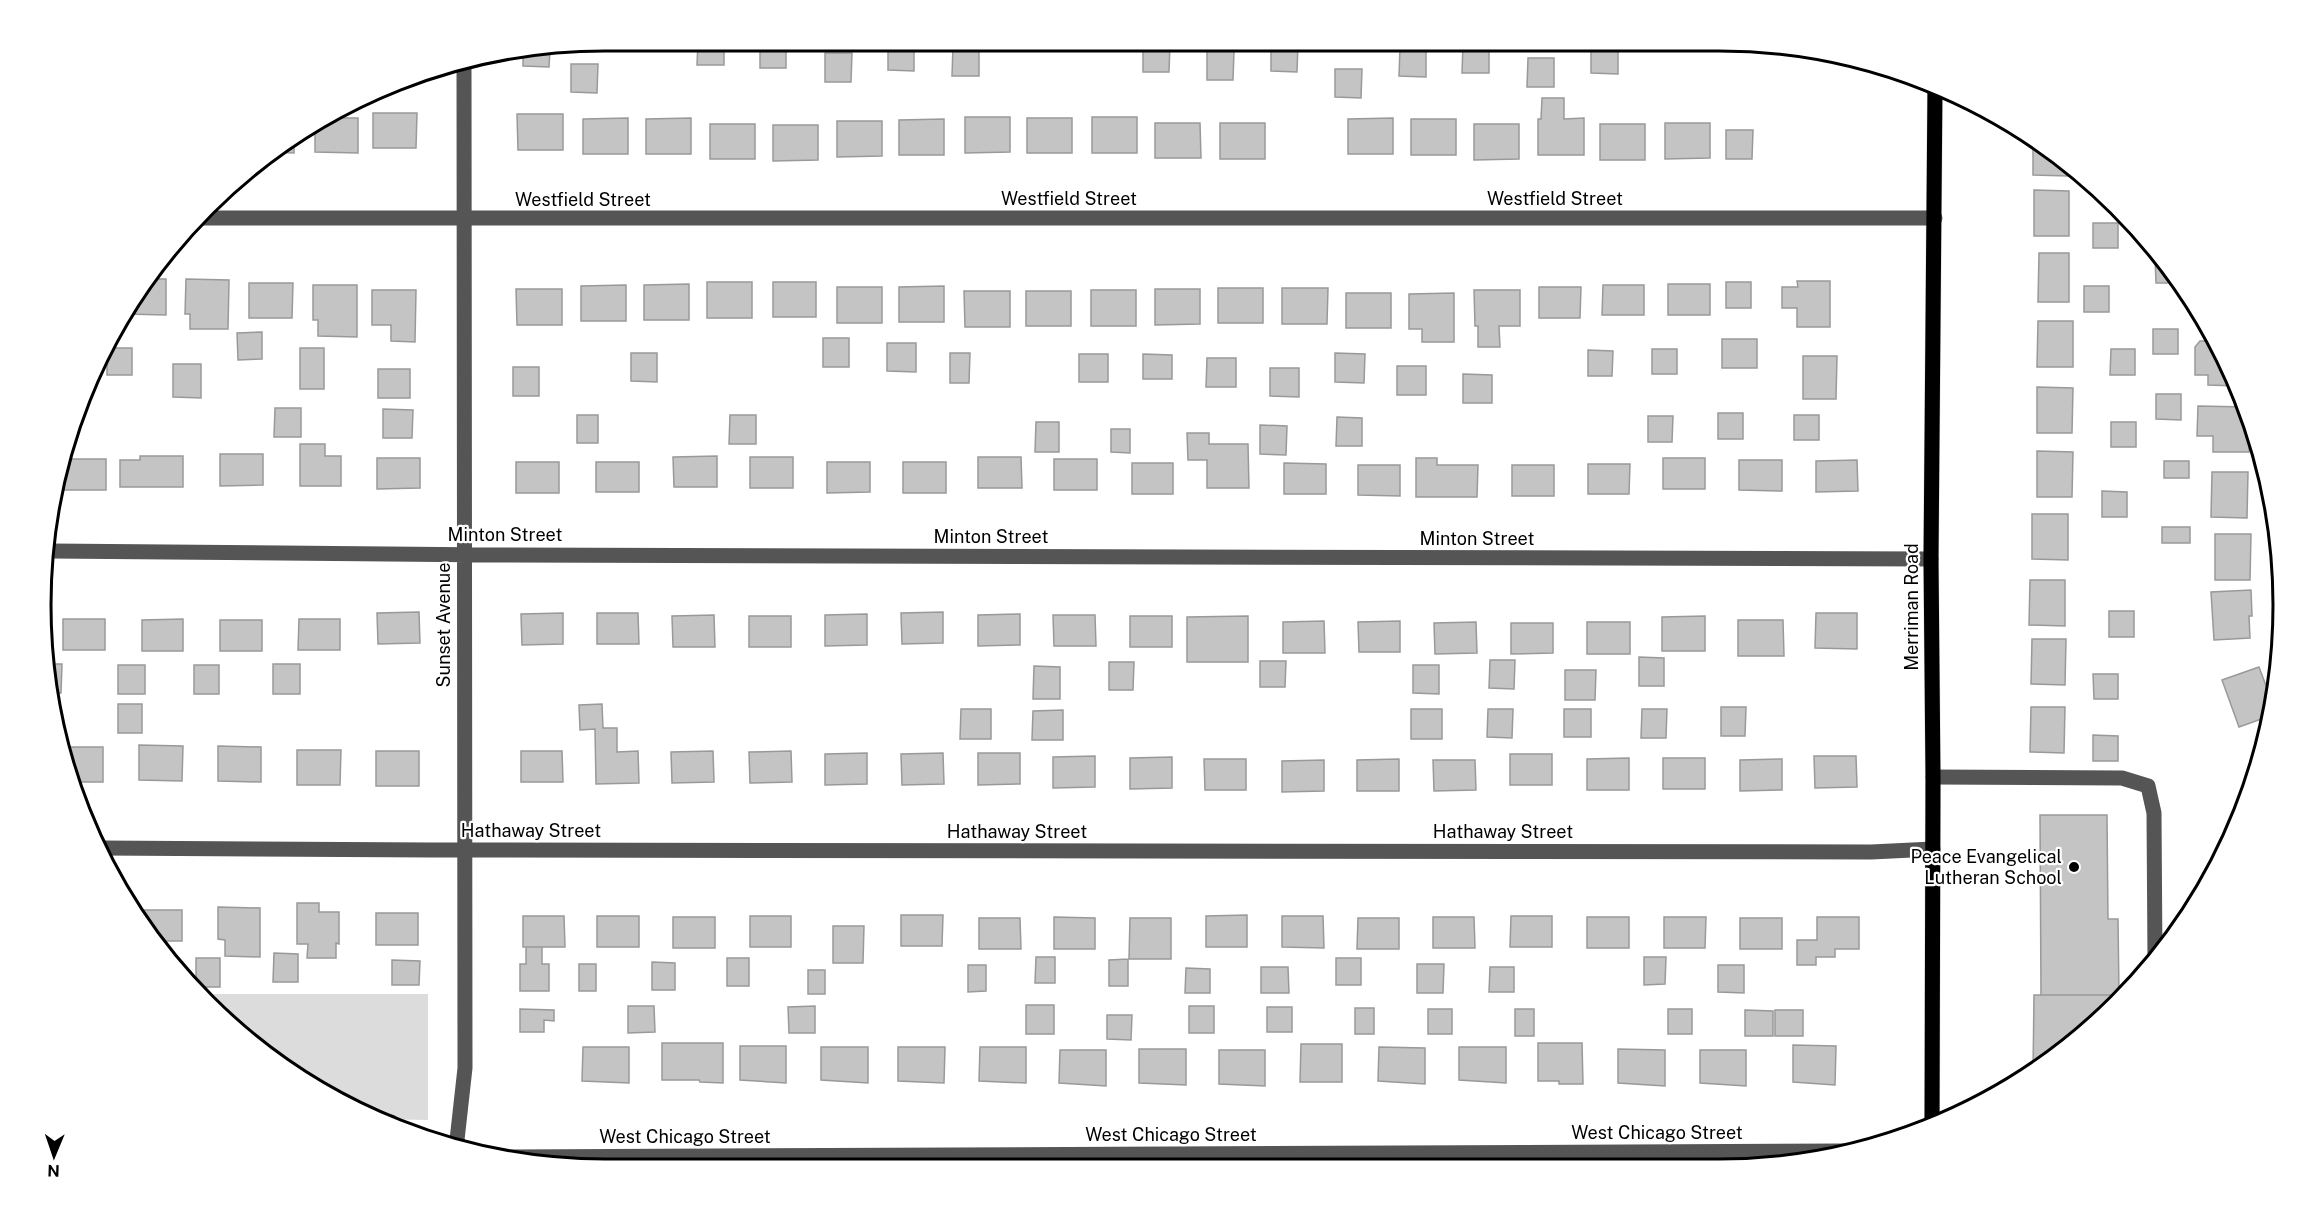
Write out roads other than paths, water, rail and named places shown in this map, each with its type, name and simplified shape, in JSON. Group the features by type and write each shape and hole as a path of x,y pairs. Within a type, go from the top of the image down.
{"main road":[{"name":"Merriman Road","path":"1932,1117 1931,559 1935,95"}],"street":[{"name":"Sunset Avenue","path":"457,1139 465,1068 464,70"},
{"name":"Westfield Street","path":"207,219 1935,218"},
{"name":"Minton Street","path":"54,551 1931,559"},
{"path":"1933,777 2122,778 2148,786 2154,813 2155,947"},
{"name":"Hathaway Street","path":"107,848 1871,852 1933,849"},
{"name":"West Chicago Street","path":"558,1157 1808,1151"}],"place":[{"name":"Peace Evangelical Lutheran School","path":"2074,867"}]}
